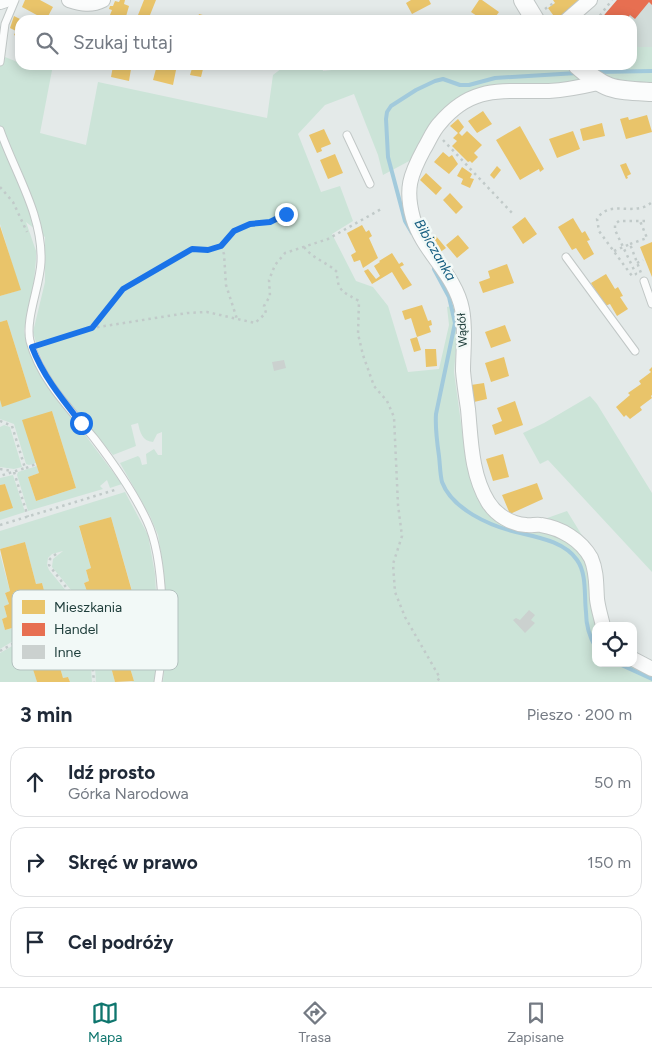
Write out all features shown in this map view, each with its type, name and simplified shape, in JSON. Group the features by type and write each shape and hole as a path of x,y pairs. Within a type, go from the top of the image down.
{"street":[{"path":"0,2 6,0"},
{"path":"70,0 86,5 103,0"},
{"path":"523,0 532,15"},
{"path":"573,15 590,0"},
{"path":"582,70 594,80 618,91 652,92"},
{"name":"Wądół","path":"594,80 575,89 490,91 473,97 459,105 438,124 434,131 410,178 409,200 414,220 423,240 450,279 458,295 462,310 464,374 473,464 488,502 499,514 510,521 556,529 569,535 580,544 590,558 597,575 598,600 602,622"},
{"path":"637,662 652,669"}],"lane":[{"path":"0,62 5,24 15,0"},
{"path":"0,130 30,203 37,224 40,243 41,263 39,279 30,320 32,347 41,368 52,386 113,462 148,522 153,538 160,590"},
{"path":"347,134 370,184"},
{"path":"566,257 635,352"},
{"path":"644,281 652,304"}],"path":[{"path":"602,0 611,7"},
{"path":"547,7 555,2"},
{"path":"434,131 514,215"},
{"path":"0,187 13,202 29,235 40,243"},
{"path":"645,221 619,222 615,224 615,230 636,274 632,276 599,230 597,219 607,209 638,209 646,207 652,202"},
{"path":"92,328 123,289 192,249 208,250 221,246 234,231 250,224 270,222 293,208"},
{"path":"32,347 92,328 198,312 255,323 266,313 264,306 270,296 269,280 275,265 285,253 328,239 383,208"},
{"path":"614,251 647,238 640,221"},
{"path":"630,244 644,281"},
{"path":"221,246 224,254 226,285 237,319"},
{"path":"304,247 317,260 332,267 337,272 337,281 342,292 359,301 358,334 363,355 374,386 388,401 394,417 398,505 402,536 393,564 395,592 406,617 440,678 436,682"},
{"path":"637,263 643,260"},
{"path":"0,421 12,426 25,468"},
{"path":"0,476 36,464"},
{"path":"0,469 14,472"},
{"path":"14,472 28,517"},
{"path":"0,526 128,486"},
{"path":"56,554 50,559 49,565 68,590"},
{"path":"0,651 12,644"}],"shaded area":[{"path":"617,0 652,0 652,47 637,47 637,15 604,15"}],"green space":[{"path":"637,47 652,47 652,82 633,83 620,81 599,70 637,70"},
{"path":"5,57 15,61 15,70 52,70 40,133 86,145 98,82 267,118 273,75 280,70 572,70 586,81 471,94 411,160 383,175 378,155 354,94 325,105 298,134 321,192 340,186 353,221 332,234 356,281 373,287 388,306 408,372 439,369 449,325 447,307 455,305 458,323 454,372 467,467 480,504 494,517 536,522 567,511 602,568 604,584 595,609 597,622 592,622 592,667 637,667 652,675 652,682 163,682 164,670 178,670 178,590 165,590 158,535 150,516 120,463 138,456 142,465 147,464 146,454 154,449 158,455 162,455 162,432 157,434 153,442 146,440 142,436 138,423 131,425 136,446 113,455 59,391 46,369 33,332 45,282 45,237 26,222 36,251 34,281 24,331 29,349 73,419 122,484 110,488 107,480 100,486 103,489 28,511 17,475 18,472 37,466 39,473 28,477 36,501 76,488 52,411 36,463 29,465 26,464 14,424 0,419 0,400 2,406 31,397 7,320 0,322 0,296 20,290 0,224 0,65"},
{"path":"590,396 597,404 652,493 652,572 548,460 540,464 523,433"},
{"path":"4,425 10,427 22,467 14,469 0,467 0,427"},
{"path":"13,475 25,512 0,520 0,512 12,508 5,484 0,485 0,478"},
{"path":"125,492 148,535 156,590 132,590 111,517 79,527 91,568 86,570 89,581 84,583 87,590 71,590 52,567 53,559 63,551 52,554 48,558 47,565 65,590 44,590 42,583 36,584 25,542 0,549 0,531"},
{"path":"0,554 10,591 5,593 9,604 4,606 7,617 2,619 5,630 12,628 12,642 0,649"},
{"path":"12,646 12,670 34,670 37,682 0,682 0,653"},
{"path":"61,670 91,670 92,682 70,682 68,677 63,678"},
{"path":"95,670 112,670 115,682 96,682"},
{"path":"131,670 156,670 154,682 131,682 134,681"}],"building: Mieszkania":[{"path":"25,0 40,0 53,7 49,15 37,15 22,7"},
{"path":"120,0 125,0 124,4 129,6 126,15 110,15 112,10 109,9 110,6 113,6 115,1 119,2"},
{"path":"144,0 156,0 150,15 138,15"},
{"path":"411,0 429,0 431,4 412,14 406,3"},
{"path":"479,0 482,0 499,12 497,15 476,15 471,12"},
{"path":"553,0 580,0 581,2 562,15 553,15 548,8 555,3"},
{"path":"14,16 15,30 10,28"},
{"path":"112,70 131,70 129,81 111,77"},
{"path":"156,70 176,70 173,85 153,80"},
{"path":"192,70 203,70 201,77 190,75"},
{"path":"483,111 492,124 477,133 468,121"},
{"path":"647,115 652,132 626,139 620,119 628,117 629,120"},
{"path":"458,119 464,127 459,133 462,136 467,131 482,145 474,153 478,157 472,163 468,162 452,146 457,141 453,138 458,133 450,126"},
{"path":"602,123 605,136 583,141 580,129"},
{"path":"520,126 544,169 540,172 539,169 520,180 496,140"},
{"path":"324,129 331,144 321,148 322,151 317,153 309,135"},
{"path":"573,131 580,149 557,158 549,139"},
{"path":"443,152 449,157 452,155 458,164 449,174 434,162"},
{"path":"335,154 343,173 328,179 320,160"},
{"path":"626,163 631,174 626,179 620,165"},
{"path":"497,166 501,170 494,179 490,175"},
{"path":"462,167 472,174 470,178 474,179 470,188 461,184 463,179 457,176"},
{"path":"426,173 442,188 436,195 420,180"},
{"path":"450,193 463,207 456,214 443,200"},
{"path":"525,217 537,234 523,244 512,227"},
{"path":"573,218 582,233 585,231 590,240 587,241 594,254 584,260 576,248 572,250 558,227"},
{"path":"362,225 366,232 369,230 372,236 369,238 378,258 363,268 360,260 354,262 351,255 356,252 347,233"},
{"path":"0,226 21,290 0,296"},
{"path":"458,235 469,248 457,258 446,245"},
{"path":"436,236 446,248 439,253 429,241"},
{"path":"652,242 652,277 640,247"},
{"path":"392,253 399,264 402,262 404,265 400,267 412,285 403,290 392,272 372,284 364,271 368,269 376,279 380,276 374,266"},
{"path":"507,264 514,283 483,293 479,282 490,278 488,271"},
{"path":"606,274 615,289 618,287 623,296 620,297 628,309 617,316 610,304 605,306 591,283"},
{"path":"422,305 428,321 431,320 432,325 429,326 431,332 417,337 411,318 405,320 402,311"},
{"path":"7,320 31,397 2,407 0,400 0,322"},
{"path":"505,325 511,341 491,348 485,332"},
{"path":"417,337 421,350 414,352 410,339"},
{"path":"425,349 436,349 437,366 426,367"},
{"path":"504,357 509,376 491,382 485,363"},
{"path":"652,367 652,398 640,407 642,410 630,419 626,415 624,417 616,407 630,395 628,393 641,384 639,381 651,372 649,370"},
{"path":"484,383 487,399 474,402 471,385"},
{"path":"515,401 523,425 495,435 492,425 502,421 497,408"},
{"path":"52,411 76,488 36,501 28,477 39,473 22,420"},
{"path":"503,454 509,477 493,481 486,459"},
{"path":"537,483 543,499 510,514 502,495"},
{"path":"5,484 13,508 0,512 0,485"},
{"path":"111,517 132,590 87,590 84,583 89,581 86,570 91,568 79,526"},
{"path":"25,542 36,584 42,583 44,590 12,590 12,628 5,630 2,619 7,617 4,606 9,604 5,593 10,591 0,549"},
{"path":"33,670 61,670 63,678 68,677 70,682 37,682"},
{"path":"112,670 131,670 134,681 115,682"}],"building: Handel":[{"path":"617,0 652,0 652,5 649,2 637,17 637,15 604,15"}],"building: Inne":[{"path":"284,360 286,368 274,371 272,362"},
{"path":"529,610 535,615 531,620 535,623 525,633 513,620 516,618 520,620"}],"waterway":[{"name":"Bibiczanka","path":"597,72 652,71"},
{"name":"Bibiczanka","path":"412,233 405,221 388,157 386,119 387,112 391,106 416,90 443,79 460,85 469,85 495,78 577,73"},
{"name":"Bibiczanka","path":"434,269 449,297 455,323 436,414 436,435 442,482 454,500 473,515 506,529 557,544 565,548 577,560 582,572 587,621 592,639"},
{"name":"Bibiczanka","path":"626,667 652,679"}],"route":[{"path":"81,423 52,386 41,368 32,347 92,328 123,289 169,261 192,249 208,250 221,246 234,231 250,224 270,222 286,214"}]}
